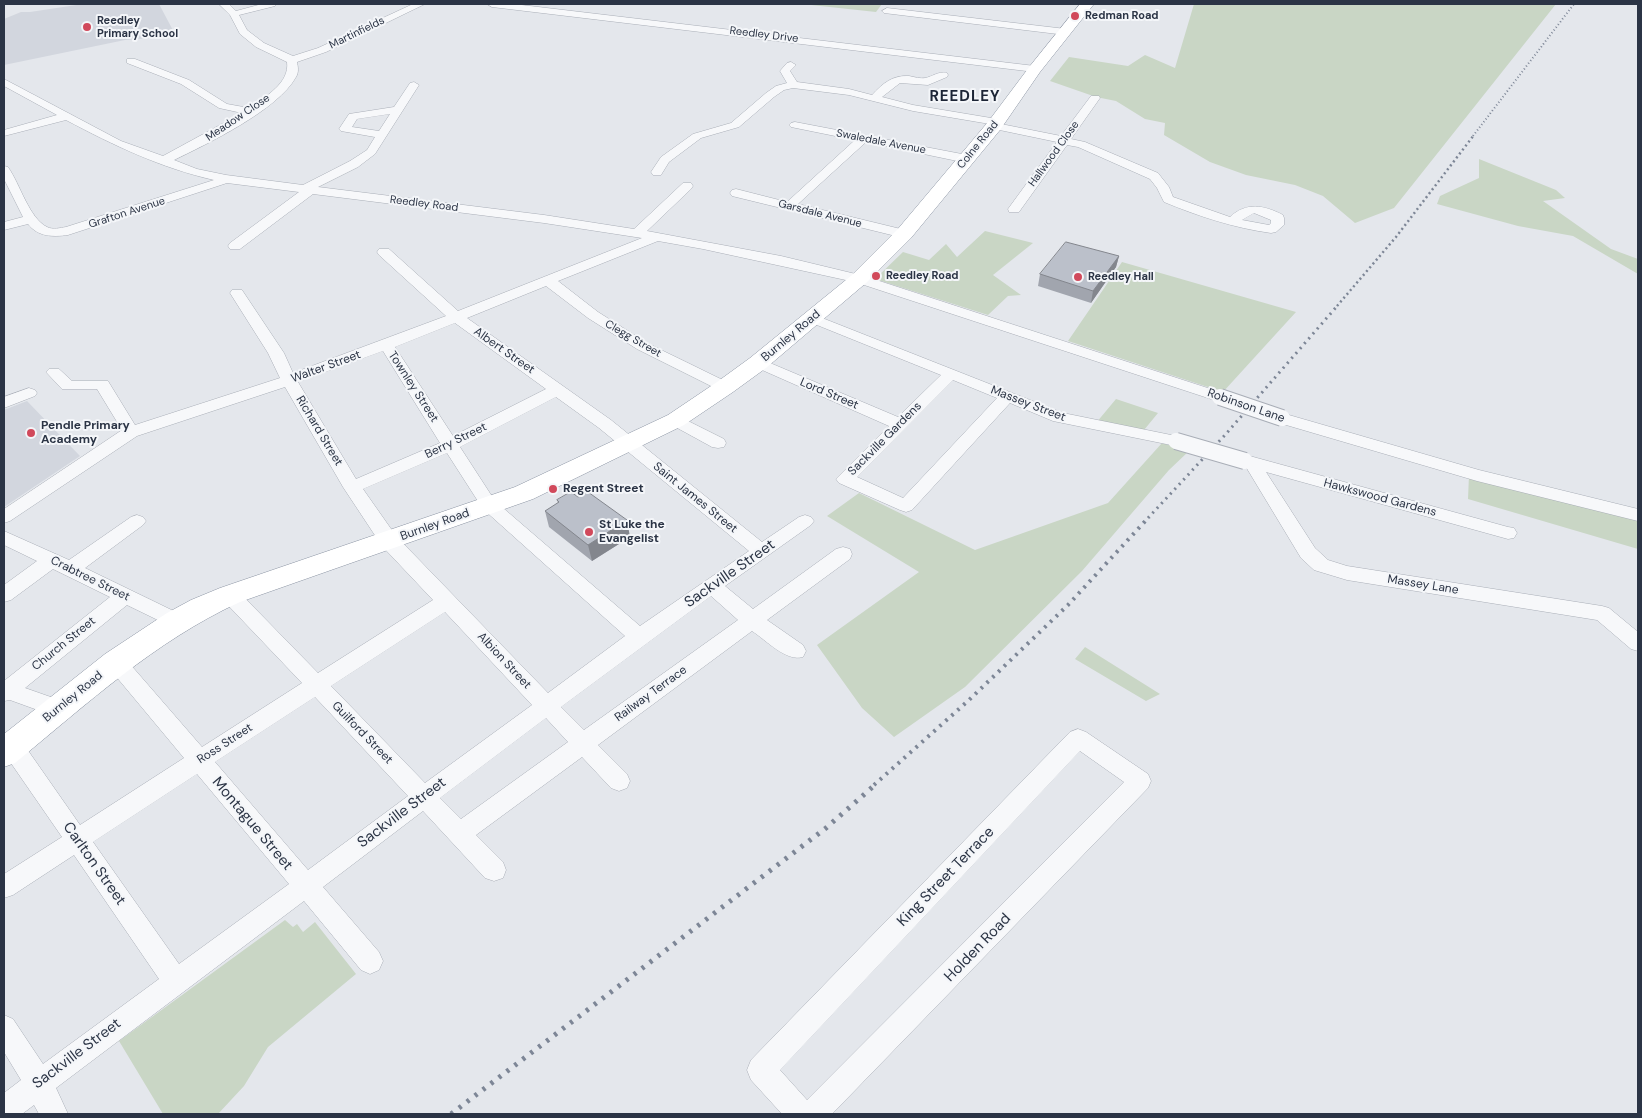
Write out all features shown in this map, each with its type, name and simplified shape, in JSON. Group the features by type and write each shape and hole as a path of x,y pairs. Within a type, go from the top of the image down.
{"highway":[{"name":"Colne Road","path":"860,279 904,234 996,124 1035,69 1087,4"},
{"name":"Burnley Road","path":"8,750 57,708 116,662 177,621 201,608 230,595 524,493 630,444 676,420 758,363 860,279"}],"street":[{"path":"224,4 234,14 243,32 260,44 292,60"},
{"path":"234,14 272,4"},
{"name":"Martinfields","path":"292,60 322,50 420,4"},
{"name":"Reedley Drive","path":"492,4 1035,69"},
{"path":"887,11 1066,32"},
{"name":"Meadow Close","path":"164,161 205,141 266,102 290,78 293,71 292,60"},
{"path":"132,61 185,82 223,106 250,112"},
{"path":"791,65 785,70 792,85"},
{"path":"875,98 892,81 899,79 928,82 930,79 943,75"},
{"name":"Reedley Road","path":"4,82 9,89 68,116 117,143 194,172 307,190 529,217 659,236 812,267 860,279"},
{"path":"235,246 307,190 371,152 414,85"},
{"path":"657,172 665,160 697,136 735,125 770,95 780,88 792,85 849,92 913,108 996,124 1081,144 1154,176 1162,186 1168,199 1233,221"},
{"name":"Hallwood Close","path":"1014,208 1094,98"},
{"path":"382,135 345,129 353,116 398,110"},
{"path":"4,133 68,116"},
{"name":"Swaledale Avenue","path":"795,125 967,159"},
{"path":"790,206 863,139"},
{"path":"4,226 31,219 5,173"},
{"name":"Grafton Avenue","path":"31,219 41,229 53,233 68,232 210,186 226,178"},
{"path":"638,233 687,186"},
{"name":"Garsdale Avenue","path":"736,193 904,234"},
{"name":"Walter Street","path":"4,517 131,432 289,380 386,345 659,236"},
{"name":"Albert Street","path":"384,252 455,316 594,415 630,444"},
{"name":"Robinson Lane","path":"860,279 1282,418 1477,475 1638,515"},
{"name":"Clegg Street","path":"547,280 593,316 642,346 725,387"},
{"name":"Richard Street","path":"237,293 276,353 289,380 352,487 389,541"},
{"name":"Massey Street","path":"812,318 1059,417 1176,441 1248,462"},
{"name":"Townley Street","path":"386,345 489,505"},
{"name":"Lord Street","path":"758,363 900,424"},
{"path":"54,372 68,386 102,384 131,432"},
{"name":"Sackville Gardens","path":"952,373 845,479 906,506 1008,396"},
{"name":"Berry Street","path":"352,487 450,445 557,390"},
{"path":"4,403 29,393"},
{"path":"676,420 718,443"},
{"name":"Saint James Street","path":"630,444 761,551"},
{"name":"Hawkswood Gardens","path":"1248,462 1508,533"},
{"name":"Massey Lane","path":"1248,462 1308,553 1321,564 1347,573 1602,613 1638,644"},
{"path":"489,505 639,637"},
{"path":"70,569 137,521"},
{"name":"Sackville Street","path":"4,1110 639,637 805,521"},
{"name":"Crabtree Street","path":"4,537 177,621"},
{"name":"Albion Street","path":"389,541 619,780"},
{"name":"Railway Terrace","path":"459,834 843,554"},
{"path":"4,595 51,560"},
{"path":"713,587 752,620 796,651"},
{"name":"Guilford Street","path":"230,595 494,870"},
{"name":"Church Street","path":"5,691 125,596"},
{"name":"Ross Street","path":"4,887 446,601"},
{"name":"Montague Street","path":"116,662 304,886 370,961"},
{"path":"5,691 57,708"},
{"name":"King Street Terrace","path":"801,1114 761,1070 1078,738 1140,781"},
{"name":"Carlton Street","path":"8,750 77,840 176,981"},
{"name":"Holden Road","path":"813,1114 1140,781"},
{"path":"4,1028 54,1114"}],"shaded area":[{"name":"Reedley Primary School","path":"83,4 159,4 176,36 125,40 4,65 4,19 21,12"},
{"name":"Pendle Primary Academy","path":"27,401 80,456 4,507 4,410"}],"green space":[{"path":"802,4 882,4 876,12"},
{"path":"1194,4 1556,4 1394,208 1355,223 1323,196 1295,185 1246,175 1210,162 1164,135 1165,123 1145,119 1116,101 1096,97 1050,81 1069,57 1128,66 1145,55 1175,68"},
{"path":"1479,159 1556,190 1565,198 1543,201 1611,249 1638,259 1638,274 1573,236 1518,226 1437,204 1440,196 1479,178"},
{"path":"985,231 1033,243 993,275 1021,295 1008,296 988,315 875,279 903,252 929,260 946,244 957,257"},
{"path":"1122,262 1296,312 1223,392 1068,341"},
{"path":"1116,399 1158,413 1144,430 1096,423"},
{"path":"1162,443 1189,451 1169,470 1082,571 965,687 894,737 862,708 817,645 919,572 827,516 859,493 975,550 1108,503"},
{"path":"1469,475 1638,520 1638,549 1468,499"},
{"path":"1085,647 1160,694 1146,701 1075,659"},
{"path":"285,920 293,927 297,924 303,932 315,922 356,974 268,1047 244,1086 218,1114 163,1114 119,1041"}],"building":[{"name":"Reedley Hall","path":"1066,242 1119,256 1093,291 1040,274"},
{"path":"571,492 578,497 588,492 627,520 588,545 545,511 559,502 557,500"}],"railway":[{"path":"1473,136 1574,4"},
{"path":"1337,306 1396,237 1474,135"},
{"path":"1148,518 1225,435 1338,305"},
{"path":"874,785 969,700 1068,605 1149,517"},
{"path":"451,1114 826,828 876,784"}],"place":[{"name":"Redman Road","path":"1075,16"},
{"name":"Reedley Primary School","path":"87,27"},
{"name":"Reedley Road","path":"876,276"},
{"name":"Reedley Hall","path":"1078,277"},
{"name":"Pendle Primary Academy","path":"31,433"},
{"name":"Regent Street","path":"553,489"},
{"name":"St Luke the Evangelist","path":"589,532"}],"district":[{"name":"REEDLEY","path":"965,97"}]}
